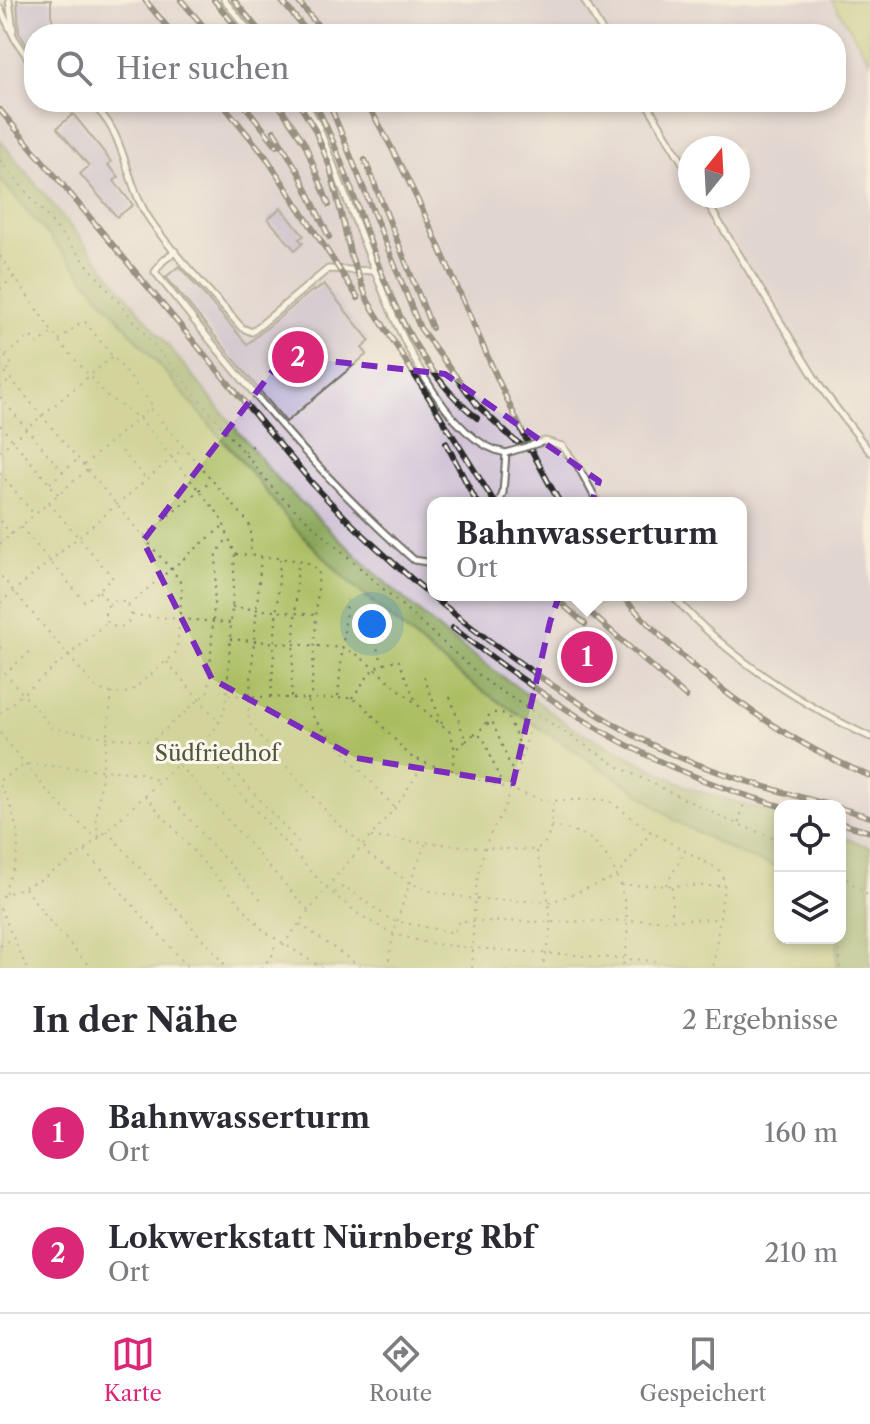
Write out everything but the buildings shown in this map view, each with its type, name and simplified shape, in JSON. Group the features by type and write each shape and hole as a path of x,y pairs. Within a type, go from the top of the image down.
{"lane":[{"path":"9,0 15,39"},
{"path":"224,0 244,24"},
{"path":"584,0 598,24"},
{"path":"0,8 24,52"},
{"path":"100,112 110,122 135,194 149,219 242,328 252,332 328,269 375,271"},
{"path":"310,112 409,350 450,417 490,448 506,453 545,441 562,446 578,466 595,497"},
{"path":"652,112 678,155"},
{"path":"710,208 821,388 870,452"},
{"path":"175,251 155,272 225,361 328,477 414,560 427,562"},
{"path":"501,497 506,453"},
{"path":"678,601 730,651 782,688 870,737"}],"path":[{"path":"0,160 279,495 487,682 619,767 774,839"},
{"path":"0,256 51,332 107,396 139,418 199,489 224,525 235,554 227,695 220,723 84,850 66,864 0,897"},
{"path":"0,289 14,277"},
{"path":"58,340 85,322 152,405 83,466"},
{"path":"0,360 30,336 38,344 51,332"},
{"path":"0,350 12,365 5,371"},
{"path":"0,451 113,356"},
{"path":"0,366 170,568 182,588 177,649 131,691 112,693 95,687 0,575"},
{"path":"0,388 11,379"},
{"path":"0,397 63,472"},
{"path":"150,408 249,523 251,556"},
{"path":"0,425 58,495"},
{"path":"244,453 256,443"},
{"path":"0,603 184,448"},
{"path":"122,451 147,480"},
{"path":"49,484 78,459"},
{"path":"0,544 87,470"},
{"path":"0,473 35,515"},
{"path":"144,537 211,480"},
{"path":"21,527 85,602 113,578 49,503"},
{"path":"0,521 12,535"},
{"path":"128,605 224,525"},
{"path":"0,668 52,728 152,741 209,689 217,553 229,537"},
{"path":"235,554 298,561 314,565 319,571 309,700 314,719 395,808"},
{"path":"261,557 248,715 253,731 334,820 363,845 369,855 410,883 430,891 474,899 551,902 616,877 651,832"},
{"path":"271,698 280,559"},
{"path":"291,699 298,561"},
{"path":"99,590 110,604"},
{"path":"338,697 347,600"},
{"path":"119,601 128,605 132,615 130,620 122,627 112,626 105,613 110,604 119,601"},
{"path":"231,607 317,615"},
{"path":"132,615 230,623"},
{"path":"0,713 108,622"},
{"path":"369,626 384,665"},
{"path":"229,639 342,648 358,655 450,732 455,750 451,774"},
{"path":"5,673 30,652"},
{"path":"352,698 374,668 398,659 416,703"},
{"path":"166,661 220,723"},
{"path":"424,677 442,725"},
{"path":"99,838 96,822 112,693"},
{"path":"227,695 309,700 352,698 362,704 410,756 451,774 553,802 600,799 611,802 651,832 718,869 723,875 713,968"},
{"path":"450,697 466,741"},
{"path":"484,726 490,713 502,713 509,719 523,753"},
{"path":"455,750 492,721 516,780"},
{"path":"472,968 474,899 484,848 504,813 530,728"},
{"path":"0,733 58,804 99,838"},
{"path":"474,734 483,737 502,787"},
{"path":"197,746 326,888 361,916 394,934 427,943 473,948 656,961 657,968"},
{"path":"215,766 223,759 299,843"},
{"path":"283,945 326,888 395,808 425,763"},
{"path":"6,895 5,885 15,865 18,844 8,799 0,783 26,764 141,773 158,782"},
{"path":"178,764 308,911"},
{"path":"144,795 230,895 276,941 322,968"},
{"path":"174,802 264,903"},
{"path":"370,837 535,850 548,839 553,802"},
{"path":"739,824 744,803"},
{"path":"551,826 589,837 599,847 616,877 628,920 622,968"},
{"path":"106,830 224,963 219,968"},
{"path":"388,968 394,934 427,842"},
{"path":"84,850 189,968"},
{"path":"535,850 551,902 552,922 542,968"},
{"path":"666,886 685,851"},
{"path":"846,879 870,897"},
{"path":"619,885 724,886"},
{"path":"334,895 344,886 398,922 454,933 459,921 719,919"},
{"path":"672,886 672,919"},
{"path":"24,887 91,968"},
{"path":"0,908 27,968"},
{"path":"299,924 362,968"},
{"path":"0,946 13,939"},
{"path":"261,968 273,955 276,941"},
{"path":"840,944 840,968"}],"highlighted area":[{"path":"284,356 445,374 599,481 550,622 513,783 356,758 212,679 143,541"}],"shaded area":[{"path":"0,0 832,0 870,61 870,847 846,838 846,800 774,800 774,813 692,789 570,726 443,633 378,576 277,479 0,140"}],"green space":[{"path":"832,0 870,0 870,61"},
{"path":"0,140 277,479 378,576 443,633 570,726 692,789 774,813 774,866 737,853 674,820 634,789 475,686 348,581 294,527 0,179"},
{"name":"Südfriedhof","path":"0,179 294,527 348,581 475,686 634,789 674,820 737,853 774,866 774,944 838,944 837,968 0,968"},
{"path":"846,838 870,847 870,968 837,968 838,944 846,944"}],"railway":[{"path":"145,0 165,24"},
{"path":"181,0 201,24"},
{"path":"214,0 234,24"},
{"path":"234,0 254,24"},
{"path":"281,0 301,24"},
{"path":"297,0 317,24"},
{"path":"0,110 312,483 367,539 427,592"},
{"path":"229,112 266,157 358,298"},
{"path":"250,112 277,146"},
{"path":"284,112 305,144 329,205"},
{"path":"304,112 330,167 351,256 368,301 491,497"},
{"path":"319,112 380,269 418,350 444,386 477,418"},
{"path":"333,112 420,328 477,405 529,450"},
{"path":"372,112 418,201 509,404 557,497"},
{"path":"274,131 299,173 329,237"},
{"path":"365,160 432,328"},
{"path":"446,443 474,497"},
{"path":"438,601 517,661 577,702 635,736 706,767 812,800"},
{"path":"559,601 585,624"},
{"path":"577,601 686,697"},
{"path":"627,601 676,650 735,699 800,742 870,776"},
{"path":"453,628 531,686 608,734 688,774 774,804"},
{"path":"846,810 870,817"},
{"path":"846,825 870,832"}],"place":[{"name":"Lokwerkstatt Nürnberg Rbf","path":"298,357"},
{"name":"Bahnwasserturm","path":"587,657"}]}
